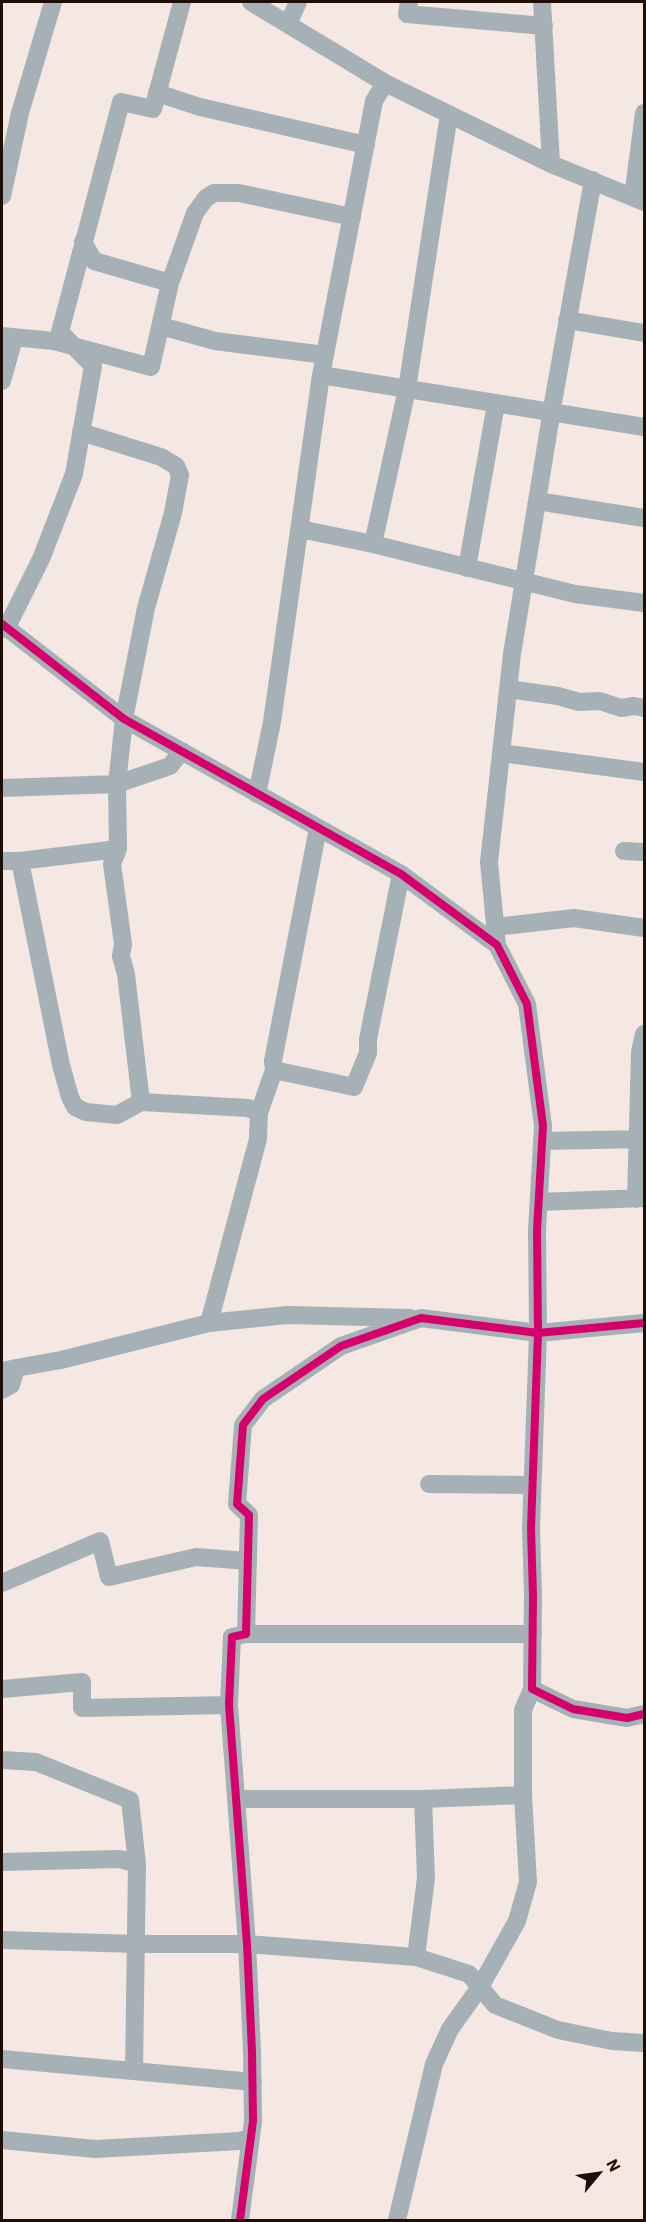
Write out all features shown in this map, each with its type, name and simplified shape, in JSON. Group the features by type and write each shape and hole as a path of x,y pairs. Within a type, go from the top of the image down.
{"street":[{"path":"2,196 20,112 54,2"},
{"path":"182,2 153,109 121,102 60,332 93,366 74,474 41,559 4,626 124,719 401,874 496,936 574,918 645,928"},
{"path":"251,2 385,83 551,164 639,200 645,113"},
{"path":"288,24 298,2"},
{"path":"409,2 406,14 544,26"},
{"path":"542,2 551,164"},
{"path":"257,794 272,722 321,375 374,101 385,83"},
{"path":"157,93 200,106 366,145"},
{"path":"373,544 407,389 449,114"},
{"path":"397,2220 434,2064 450,2029 480,1987 517,1922 528,1882 523,1795 523,1710 532,1689 531,1528 538,1333 538,1202 543,1126 527,1004 496,936 489,862 508,689 524,582 592,180"},
{"path":"2,381 8,337 54,341 151,367 170,283 195,213 206,198 214,193 239,193 352,217"},
{"path":"83,242 94,261 170,283"},
{"path":"567,320 645,333"},
{"path":"161,326 215,341 325,355"},
{"path":"321,375 645,427"},
{"path":"467,568 496,404"},
{"path":"81,432 161,457 177,466 180,475 173,513 146,608 124,719 117,784 118,849 112,864 123,944 121,956 126,974 141,1102"},
{"path":"537,501 645,518"},
{"path":"300,529 373,544 575,594 645,603"},
{"path":"508,689 558,696 579,702 600,701 621,708 634,706 645,708"},
{"path":"2,788 117,784 170,766 182,751"},
{"path":"501,753 645,772"},
{"path":"209,1323 258,1138 259,1113 274,1070 273,1061 318,828"},
{"path":"2,861 20,861 118,849"},
{"path":"624,851 645,852"},
{"path":"20,861 61,1065 75,1107 86,1112 117,1115 141,1102 249,1108 259,1113"},
{"path":"274,1070 354,1087 368,1053 368,1039 401,874"},
{"path":"538,1202 640,1199 642,1139 640,1052 645,1034"},
{"path":"542,1141 642,1139"},
{"path":"2,1389 11,1385 9,1369 61,1360 209,1323 287,1315 421,1318 538,1333 645,1323"},
{"path":"246,1634 249,1515 237,1504 243,1425 263,1399 341,1346 421,1318"},
{"path":"429,1484 532,1485"},
{"path":"2,1583 100,1540 109,1578 195,1557 248,1562"},
{"path":"240,2220 251,2138 253,2082 247,1944 229,1705 232,1637 246,1634 533,1634"},
{"path":"2,1689 82,1682 82,1708 229,1705"},
{"path":"532,1689 573,1708 627,1718 645,1714"},
{"path":"2,1760 36,1762 130,1800 137,1864 135,2071"},
{"path":"236,1799 423,1799 523,1795"},
{"path":"416,1957 426,1878 423,1799"},
{"path":"2,1862 120,1859 137,1864"},
{"path":"2,1940 247,1944 416,1957 470,1974 495,2006 558,2030 612,2040 645,2043"},
{"path":"2,2059 253,2082"},
{"path":"2,2140 95,2149 239,2141 251,2138"}],"cycle path":[{"path":"2,624 124,719 401,874 497,945 527,1004 543,1126 537,1230 538,1333 531,1528 532,1689 573,1709 627,1718 644,1714"},
{"path":"240,2220 253,2121 252,2052 247,1944 229,1705 232,1637 246,1634 249,1515 237,1504 243,1425 263,1399 341,1346 421,1318 538,1333 644,1323"}]}
